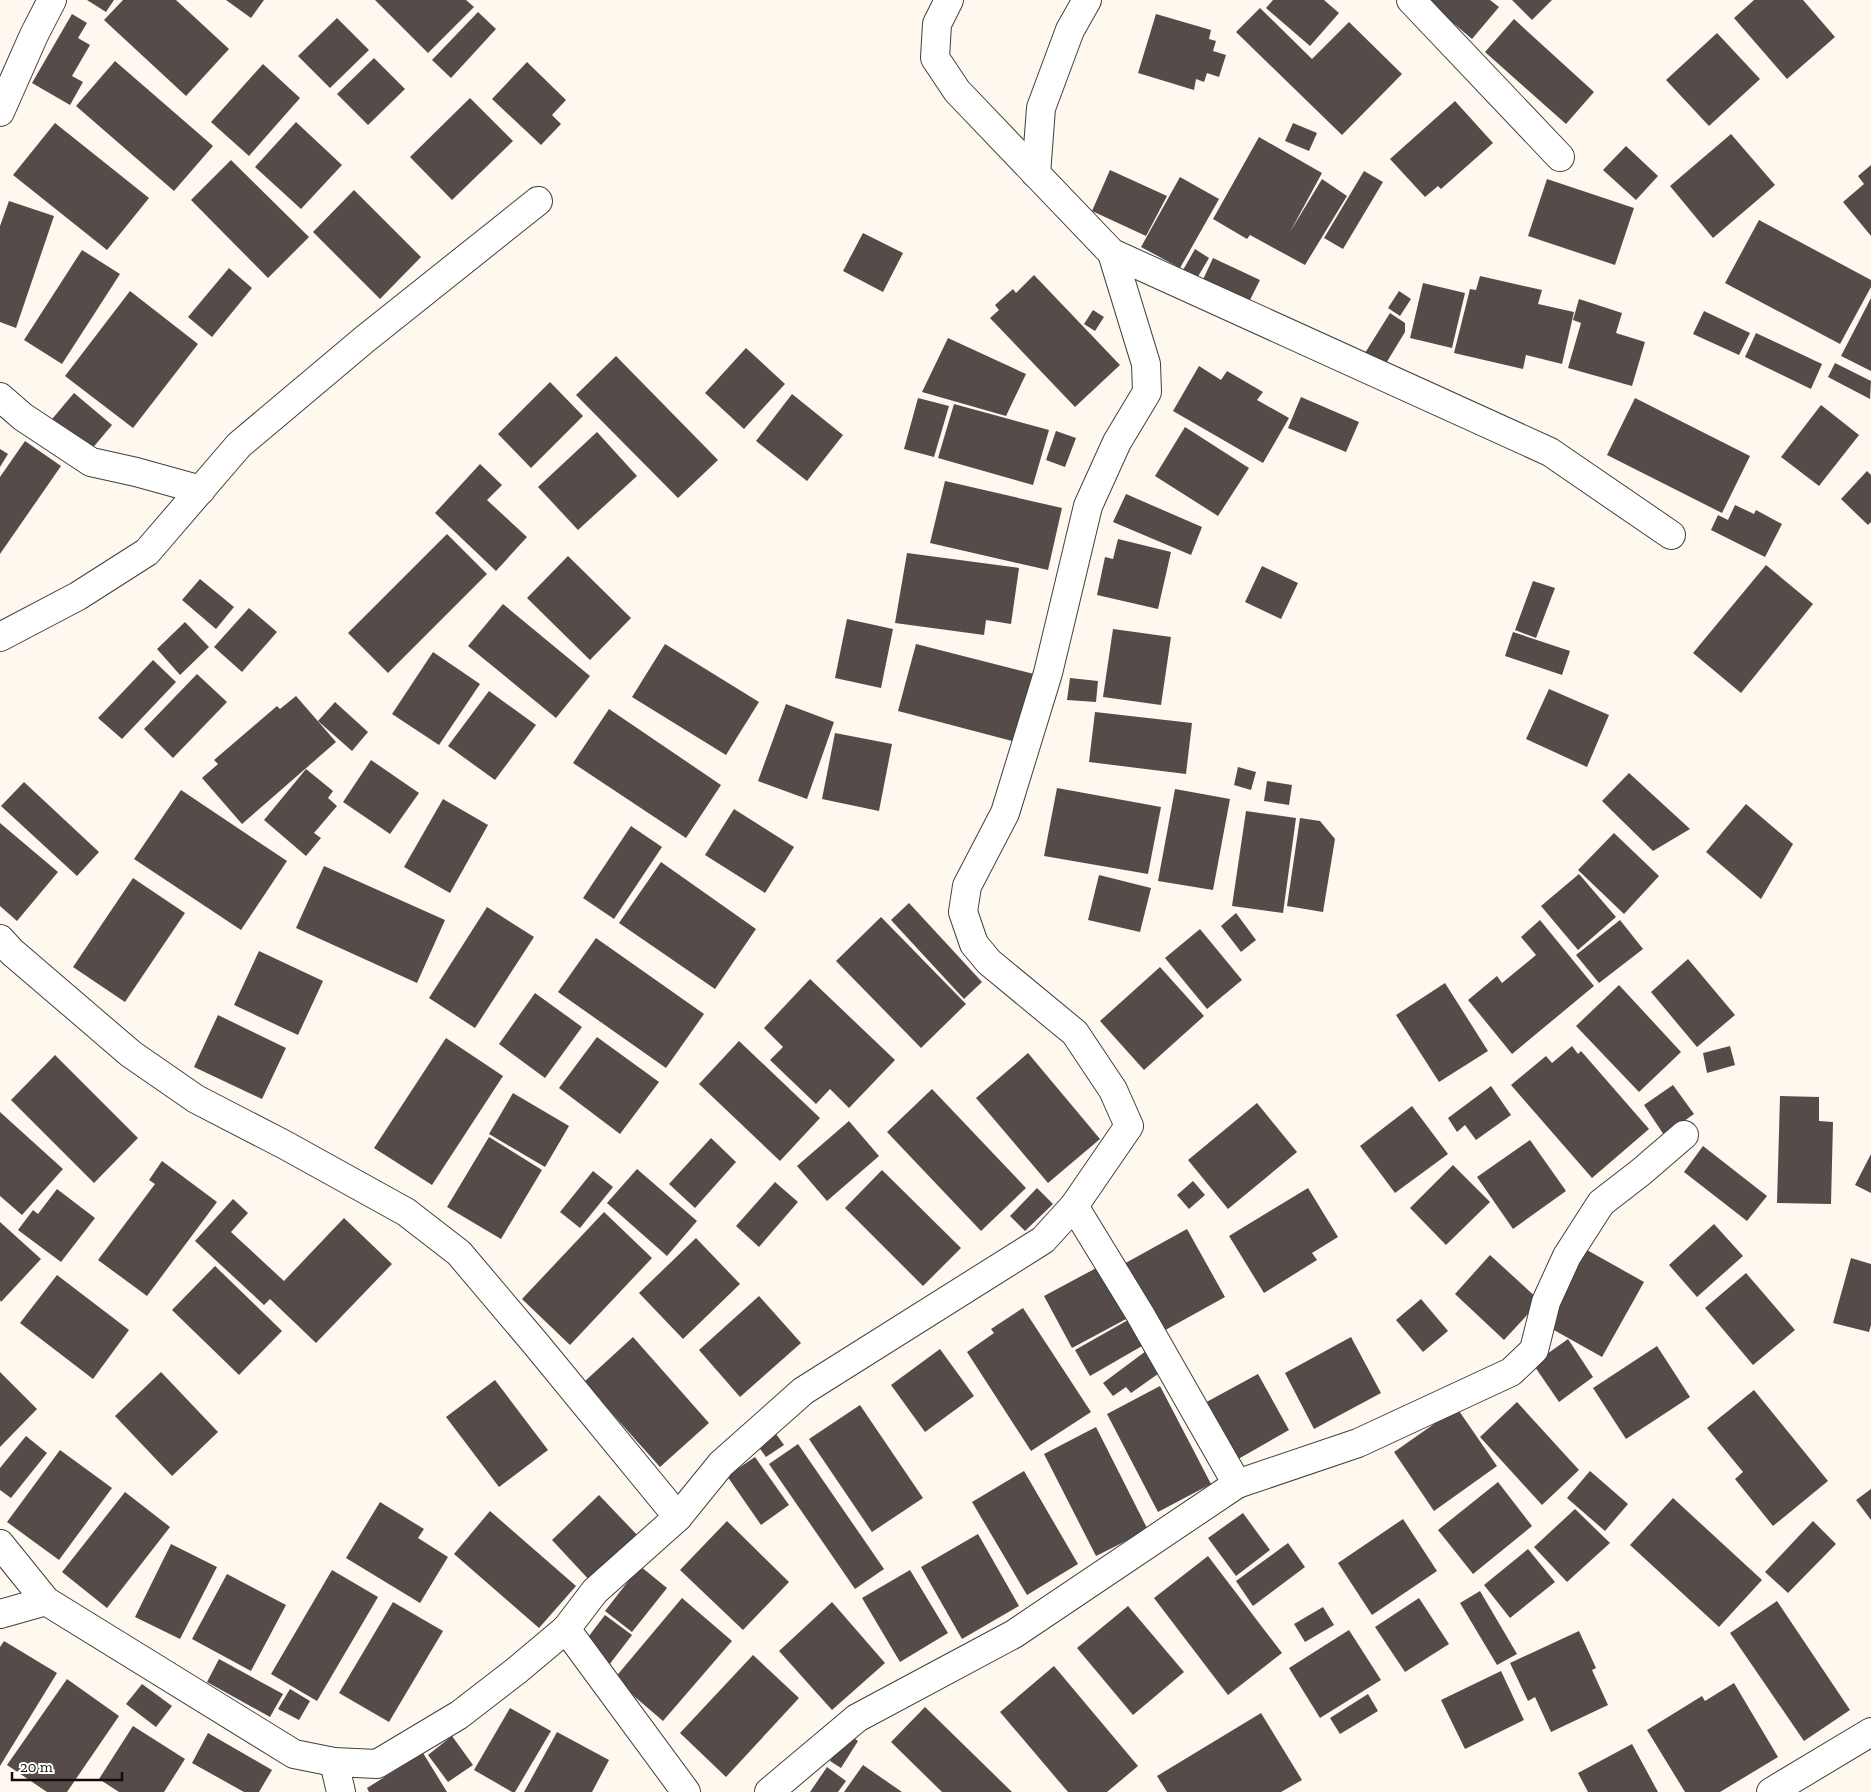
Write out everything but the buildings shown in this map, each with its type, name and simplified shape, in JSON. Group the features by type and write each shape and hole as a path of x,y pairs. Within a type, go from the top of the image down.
{"street":[{"path":"0,112 34,35 52,0"},
{"path":"948,0 937,24 935,58 956,91 1112,253 1550,452 1671,535"},
{"path":"1036,174 1040,108 1070,30 1087,0"},
{"path":"1411,0 1560,158"},
{"path":"0,637 78,596 147,552 239,445 365,339 538,201"},
{"path":"0,1544 46,1601 294,1754 334,1762 377,1764 459,1715 566,1629 595,1591 678,1517 721,1464 803,1391 1043,1240 1074,1206 1129,1126 1113,1090 1075,1033 989,962 974,944 963,912 967,886 1005,812 1048,673 1088,506 1117,442 1147,392 1146,364 1112,253"},
{"path":"0,397 23,417 91,462 201,490"},
{"path":"0,940 131,1054 196,1099 285,1145 406,1212 459,1254 536,1344 678,1517"},
{"path":"769,1792 857,1718 1014,1634 1237,1484 1358,1443 1511,1372 1534,1350 1546,1302 1567,1256 1601,1203 1684,1135"},
{"path":"1074,1206 1140,1314 1237,1484"},
{"path":"0,1614 46,1601"},
{"path":"566,1629 686,1792"},
{"path":"1772,1792 1871,1732"},
{"path":"334,1762 341,1792"}]}
